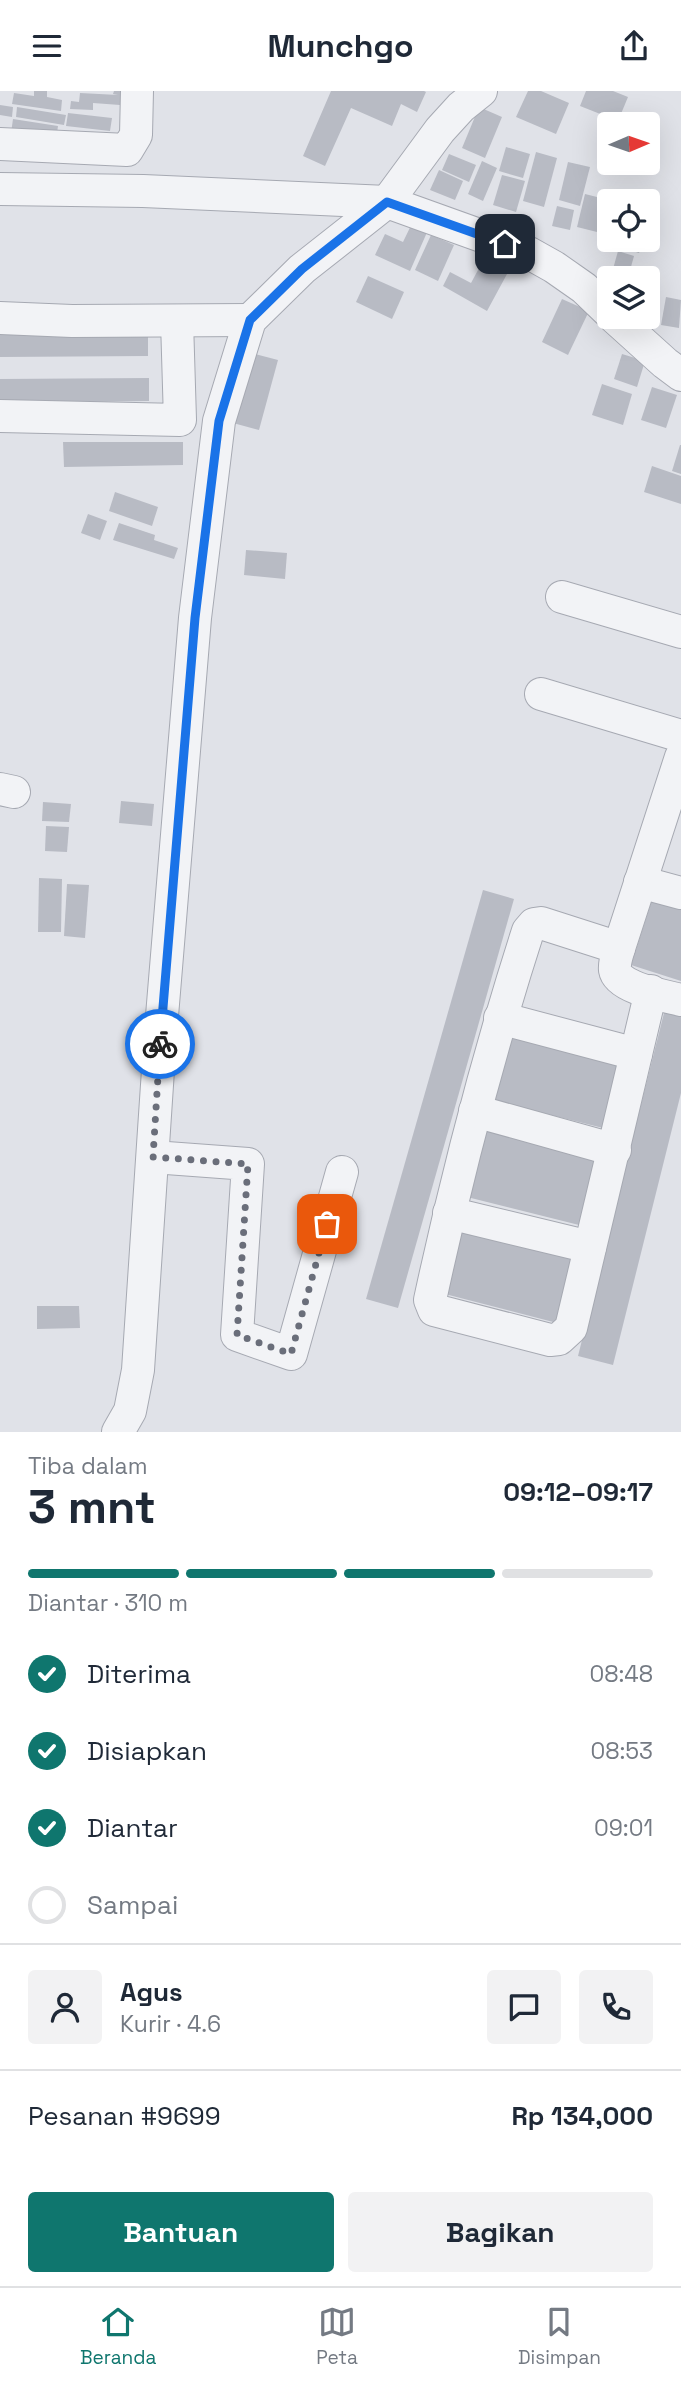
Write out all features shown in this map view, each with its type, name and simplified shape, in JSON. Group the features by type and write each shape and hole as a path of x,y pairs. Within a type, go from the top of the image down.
{"street":[{"path":"0,144 127,150 136,135 137,91"},
{"path":"117,1432 130,1411 135,1392 160,1040 195,618 219,421 250,320 302,269 387,202 440,130 461,107 481,91"},
{"path":"0,189 143,191 387,202 528,253 554,267 597,300"},
{"path":"0,318 72,321 250,320"},
{"path":"0,415 180,420 177,321"},
{"path":"628,329 681,375"},
{"path":"562,597 681,632"},
{"path":"541,694 681,736"},
{"path":"619,948 541,923 534,924 527,931 500,1018 449,1213 430,1300 431,1307 442,1314 550,1340 559,1339 571,1328 636,1054 666,996 626,984 617,976 615,967 640,882 678,776"},
{"path":"640,882 681,893"},
{"path":"500,1018 636,1054"},
{"path":"475,1111 615,1150"},
{"path":"153,1157 248,1164 237,1335 291,1354 342,1172"},
{"path":"449,1213 590,1247"}],"building":[{"path":"34,91 47,91 47,97 62,100 61,111 12,104 14,93 34,96"},
{"path":"114,91 121,91 120,105 93,103 93,110 70,109 71,101 79,102 80,93 118,95 113,94"},
{"path":"331,91 426,92 417,112 401,104 392,126 351,108 325,166 303,156"},
{"path":"528,91 541,91 569,103 556,134 516,117"},
{"path":"586,91 613,91 628,97 622,112 597,113 580,106"},
{"path":"0,105 13,107 12,117 0,115"},
{"path":"17,107 66,115 64,125 16,117"},
{"path":"479,107 502,117 485,158 462,148"},
{"path":"68,113 112,118 110,131 66,126"},
{"path":"13,119 58,126 56,140 11,133"},
{"path":"506,147 530,154 523,178 499,171"},
{"path":"536,152 557,158 544,207 523,201"},
{"path":"449,154 476,165 469,182 442,170"},
{"path":"482,161 497,168 483,201 468,194"},
{"path":"568,162 590,167 580,206 559,200"},
{"path":"439,170 463,181 455,200 430,190"},
{"path":"502,175 525,181 516,212 493,205"},
{"path":"585,194 597,197 597,232 577,227"},
{"path":"557,206 574,210 570,230 552,226"},
{"path":"417,213 432,221 410,271 375,255 385,234 403,242"},
{"path":"431,235 454,245 438,281 415,270"},
{"path":"490,248 514,261 487,311 443,286 450,272 471,283"},
{"path":"618,252 634,256 631,266 614,266"},
{"path":"368,276 404,292 392,319 356,302"},
{"path":"666,297 681,300 679,328 661,325"},
{"path":"562,299 589,311 568,355 542,342"},
{"path":"148,332 148,356 0,357 0,333"},
{"path":"251,353 278,360 259,430 233,423"},
{"path":"622,354 645,361 637,387 614,379"},
{"path":"149,378 149,401 0,403 0,379"},
{"path":"602,384 632,394 623,425 592,415"},
{"path":"652,387 677,395 666,428 641,420"},
{"path":"63,442 183,442 183,465 64,467"},
{"path":"681,445 681,474 672,471"},
{"path":"652,466 681,476 681,504 644,492"},
{"path":"115,492 158,507 152,526 109,511"},
{"path":"88,514 107,521 100,540 81,533"},
{"path":"119,523 155,535 154,540 178,548 174,559 113,540"},
{"path":"246,550 287,553 285,579 244,575"},
{"path":"121,801 154,804 152,826 119,823"},
{"path":"43,802 71,804 69,822 42,821"},
{"path":"46,826 69,827 67,852 45,851"},
{"path":"39,878 62,879 61,932 38,932"},
{"path":"67,884 89,885 85,938 64,936"},
{"path":"483,890 514,899 398,1308 366,1299"},
{"path":"654,894 681,902 681,981 631,965"},
{"path":"666,1005 681,1009 681,1093 613,1365 578,1356"},
{"path":"508,1031 624,1060 607,1129 491,1100"},
{"path":"480,1127 596,1156 579,1225 463,1196"},
{"path":"458,1224 574,1254 557,1323 441,1293"},
{"path":"37,1306 79,1306 80,1328 37,1329"}],"way so far":[{"path":"160,1044 153,1157 248,1164 237,1335 291,1354 327,1224"}],"route":[{"path":"160,1044 195,618 219,421 250,320 324,250 387,202 505,244"}]}
